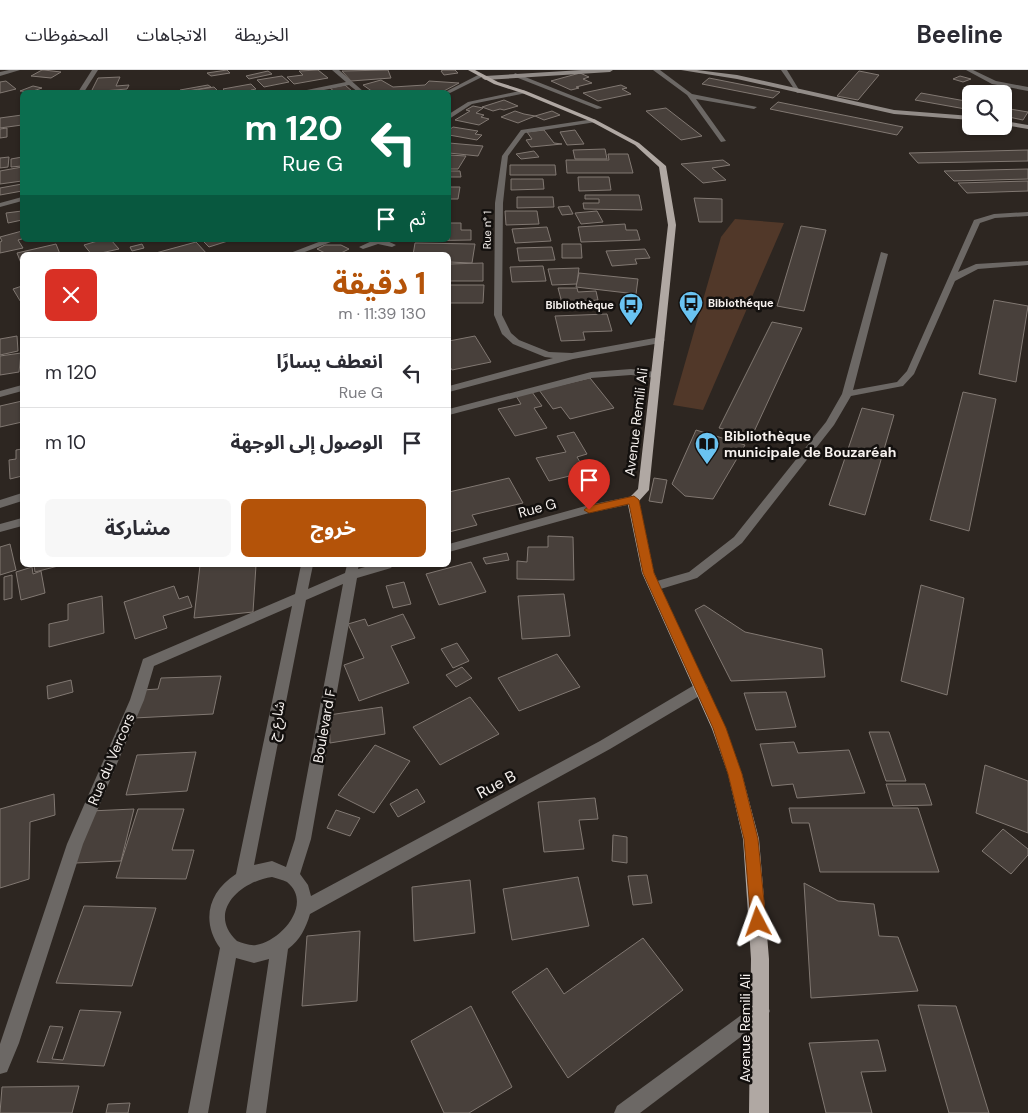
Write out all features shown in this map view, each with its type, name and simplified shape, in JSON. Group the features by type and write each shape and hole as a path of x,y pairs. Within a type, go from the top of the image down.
{"main road":[{"name":"Avenue Remili Ali","path":"471,70 482,77 524,92 594,122 637,144 662,166 672,224 643,490 634,500 648,573 719,728 735,774 751,839 759,932 761,1010 759,1113"}],"street":[{"path":"0,74 17,70"},
{"path":"82,90 95,70"},
{"path":"335,70 359,90"},
{"path":"451,91 482,77 610,70"},
{"path":"656,70 691,96 723,142"},
{"path":"684,70 737,77 894,112 962,117"},
{"path":"784,70 799,92"},
{"path":"968,70 994,83 1028,89"},
{"path":"514,75 599,108"},
{"path":"319,90 350,83"},
{"path":"451,116 470,103 524,92"},
{"path":"691,96 754,107"},
{"name":"Rue n° 1","path":"572,356 548,355 523,346 507,334 498,315 499,203 505,156 523,131 594,122"},
{"path":"1012,124 1028,127"},
{"path":"0,205 20,200"},
{"path":"847,394 900,384 911,372 977,222 994,216 1028,214"},
{"path":"298,252 326,242"},
{"path":"363,247 375,242 392,243"},
{"path":"654,586 693,575 738,540 830,423 847,394 884,254"},
{"path":"951,279 976,267 1028,263"},
{"path":"451,388 572,356 660,340"},
{"path":"451,411 591,375 622,372 656,375"},
{"path":"0,394 20,389"},
{"path":"0,504 20,498"},
{"name":"Rue G","path":"451,547 589,510 634,500"},
{"path":"0,528 20,523"},
{"name":"شارع ح","path":"244,876 307,567"},
{"path":"353,570 373,567"},
{"name":"Rue du Vercors","path":"0,1065 10,1043 75,844 137,700 148,663 301,597 353,570"},
{"name":"Boulevard F","path":"291,876 303,839 353,570"},
{"name":"Rue B","path":"305,908 605,745 702,688"},
{"path":"265,869 279,870 291,876 300,884 305,895 305,908 301,922 292,935 273,950 257,953 242,952 229,946 218,931 217,910 227,891 244,876 265,869"},
{"path":"256,1113 280,945"},
{"path":"198,1113 229,946"},
{"path":"624,1113 761,1010"}],"shaded area":[{"path":"735,219 784,223 703,410 673,405 721,237"}],"building":[{"path":"42,70 61,72 51,78 31,76"},
{"path":"227,70 230,73 211,76 207,73"},
{"path":"318,70 328,78 294,84 287,77 303,75 299,71"},
{"path":"388,70 391,78 351,81 342,71"},
{"path":"455,70 458,73 444,75 441,71"},
{"path":"268,71 272,74 249,79 246,76"},
{"path":"859,71 879,75 858,100 837,96"},
{"path":"580,73 589,77 583,79 592,83 571,90 551,81"},
{"path":"282,76 289,82 264,87 257,80"},
{"path":"960,76 971,79 963,82 953,79"},
{"path":"120,77 116,86 129,85 127,89 92,90 98,78"},
{"path":"709,78 780,92 773,98 702,84"},
{"path":"381,80 393,87 425,85 429,81 459,83 446,90 370,90 363,85"},
{"path":"6,81 16,89 0,93 0,82"},
{"path":"251,84 256,89 224,90"},
{"path":"208,85 211,87 194,90 180,90"},
{"path":"345,85 351,90 332,90 330,88"},
{"path":"621,85 627,88 622,89 631,94 598,101 583,93"},
{"path":"33,86 42,88 36,90 23,90"},
{"path":"214,87 217,90 196,90"},
{"path":"921,93 962,100 962,108 915,100"},
{"path":"504,100 518,106 493,111 482,107"},
{"path":"778,102 903,127 897,135 770,109"},
{"path":"473,106 483,108 476,113 484,115 481,117 489,119 479,125 455,120 470,111 466,110"},
{"path":"666,108 702,136 681,140 646,111"},
{"path":"1012,109 1028,112 1023,120 1012,118"},
{"path":"515,111 535,116 518,123 501,117"},
{"path":"552,111 560,115 544,120 535,116"},
{"path":"20,115 20,125 0,128 0,118"},
{"path":"453,127 478,131 475,134 482,135 477,140 451,135 451,128"},
{"path":"7,128 7,137 0,138 0,129"},
{"path":"544,130 554,143 562,144 531,147 526,140 532,139 527,132"},
{"path":"575,130 584,144 567,145 560,132"},
{"path":"451,143 483,146 478,156 451,153"},
{"path":"605,149 607,159 575,159 573,150"},
{"path":"1028,150 1028,161 918,163 909,153"},
{"path":"534,151 539,157 521,159 516,154"},
{"path":"608,154 628,154 633,173 567,173 566,160 609,160"},
{"path":"451,155 466,156 458,169 451,169"},
{"path":"9,157 8,167 0,168 0,158"},
{"path":"20,157 20,166 11,167 11,159"},
{"path":"723,160 730,165 712,168 726,180 703,183 681,164"},
{"path":"510,165 555,165 556,175 510,175"},
{"path":"20,167 20,181 0,184 0,171"},
{"path":"1028,169 1028,179 954,181 944,171"},
{"path":"451,171 460,171 461,177 451,177"},
{"path":"578,177 609,177 611,190 579,191"},
{"path":"511,179 543,179 544,189 511,190"},
{"path":"1028,181 1028,191 967,193 958,183"},
{"path":"20,184 20,191 0,195 0,188"},
{"path":"451,187 460,187 458,199 451,199"},
{"path":"585,195 639,195 642,210 584,209 583,203 599,203 599,199 585,199"},
{"path":"517,197 553,197 554,207 517,208"},
{"path":"694,198 722,199 722,222 699,222"},
{"path":"569,206 573,214 562,215 558,207"},
{"path":"20,211 20,220 8,223 6,213"},
{"path":"505,211 537,211 539,224 506,225"},
{"path":"597,211 603,222 581,224 575,213"},
{"path":"451,223 461,223 461,230 471,230 471,240 451,240"},
{"path":"625,224 626,230 637,230 640,240 581,242 578,227"},
{"path":"801,226 826,230 804,311 777,306"},
{"path":"547,227 551,241 515,243 512,229"},
{"path":"20,232 20,240 18,240 23,248 0,253 0,242 2,241 0,237"},
{"path":"94,242 113,242 119,249 106,252 90,252 84,245"},
{"path":"196,242 205,252 159,252"},
{"path":"204,242 225,242 209,247"},
{"path":"415,243 475,244 472,263 451,262 451,252 414,252"},
{"path":"56,244 59,252 21,252"},
{"path":"142,244 144,248 132,251 130,247"},
{"path":"562,244 581,244 582,258 562,258"},
{"path":"325,245 341,245 349,249 343,252 323,252 317,249"},
{"path":"552,247 555,260 519,261 517,248"},
{"path":"645,249 650,258 635,259 637,264 612,266 606,251"},
{"path":"483,263 483,281 451,281 451,264"},
{"path":"543,266 546,281 512,282 510,267"},
{"path":"579,268 577,284 552,285 548,269"},
{"path":"579,273 638,279 636,294 576,287"},
{"path":"451,285 484,285 483,303 451,303"},
{"path":"20,287 20,301 13,289"},
{"path":"558,288 577,288 578,292 596,291 598,300 562,303"},
{"path":"994,300 1028,306 1016,382 979,374"},
{"path":"607,314 612,331 583,332 585,340 561,341 555,316"},
{"path":"772,322 802,328 752,436 719,428"},
{"path":"17,336 18,351 0,355 0,339"},
{"path":"475,336 491,362 452,370 451,341"},
{"path":"20,353 19,372 0,375 0,356"},
{"path":"590,378 614,408 570,419 561,407 553,409 539,390"},
{"path":"532,392 542,406 534,408 547,428 515,436 498,409 521,404 516,396"},
{"path":"963,392 996,399 969,531 930,520"},
{"path":"20,401 20,422 0,427 0,406"},
{"path":"862,408 894,415 865,515 829,505"},
{"name":"Bibliothèque municipale de Bouzaréah","path":"696,430 745,445 713,499 685,496 672,484"},
{"path":"574,432 587,454 577,457 586,472 549,481 536,458 566,452 557,436"},
{"path":"20,449 20,476 10,479 9,460 16,459 16,450"},
{"path":"509,478 523,503 472,515 477,525 451,532 451,492"},
{"path":"654,478 667,480 662,503 649,501"},
{"path":"548,536 573,537 574,580 517,579 517,561 527,562 528,547 548,547"},
{"path":"10,544 16,570 0,575 0,547"},
{"path":"507,553 509,560 486,564 483,558"},
{"path":"471,562 486,592 439,605 426,574"},
{"path":"32,567 33,574 41,571 45,593 21,600 16,572"},
{"path":"34,567 54,567 35,572"},
{"path":"200,567 256,567 253,612 194,618"},
{"path":"12,575 12,598 4,600 4,577"},
{"path":"404,582 411,604 393,608 386,586"},
{"path":"921,585 964,598 947,695 901,681"},
{"path":"174,586 179,599 188,596 192,607 163,616 167,628 135,639 124,602"},
{"path":"564,594 570,636 522,639 518,596"},
{"path":"102,596 104,633 49,647 49,624 68,620 68,604"},
{"path":"704,605 745,632 822,649 825,677 731,681 695,610"},
{"path":"403,614 415,638 391,646 409,683 359,701 344,665 364,658 348,624 365,619 368,626"},
{"path":"457,643 469,661 453,668 441,649"},
{"path":"557,654 580,687 519,711 498,678"},
{"path":"462,667 472,678 456,687 446,675"},
{"path":"221,676 213,714 134,718 142,690 158,689 161,678"},
{"path":"71,680 73,692 48,699 47,686"},
{"path":"786,692 796,727 756,730 744,693"},
{"path":"470,697 499,734 440,765 413,727"},
{"path":"382,707 385,734 330,743 329,715"},
{"path":"869,732 889,732 906,781 886,781"},
{"path":"794,742 798,753 849,750 865,793 797,798 793,784 772,786 760,744"},
{"path":"375,745 410,761 374,813 338,795"},
{"path":"196,752 187,791 126,795 137,755"},
{"path":"985,765 1028,781 1028,833 976,813"},
{"path":"886,784 925,784 932,805 893,806"},
{"path":"417,789 425,802 398,817 390,804"},
{"path":"54,794 55,815 30,822 29,879 0,888 0,809"},
{"path":"595,798 598,819 579,820 584,849 544,852 538,802"},
{"path":"789,808 918,808 939,872 820,872 809,823 792,823"},
{"path":"134,809 121,861 75,863 90,811"},
{"path":"138,809 184,809 172,850 194,850 186,879 116,878"},
{"path":"336,810 360,818 350,836 327,828"},
{"path":"1003,829 1028,849 1028,855 1011,874 982,851"},
{"path":"613,835 627,837 627,863 612,861"},
{"path":"647,875 652,903 633,905 628,876"},
{"path":"578,877 589,926 512,940 503,889"},
{"path":"470,880 475,933 414,941 412,887"},
{"path":"804,883 838,901 874,904 879,936 898,937 918,991 811,998"},
{"path":"84,906 156,908 132,986 56,983"},
{"path":"360,931 357,1001 302,1006 307,936"},
{"path":"643,938 683,990 568,1078 512,992 547,968 564,994"},
{"path":"918,1005 956,1006 989,1113 949,1113"},
{"path":"471,1006 512,1087 469,1113 444,1113 411,1041"},
{"path":"80,1010 121,1012 104,1066 37,1062 50,1026 63,1027 52,1059 63,1060"},
{"path":"878,1040 886,1071 861,1072 872,1113 826,1113 809,1043"},
{"path":"79,1086 72,1113 0,1113 2,1087"},
{"path":"130,1103 128,1113 106,1113 108,1104"}],"place":[{"name":"Bibiothéque","path":"691,324"},
{"name":"Bibliothèque","path":"631,326"},
{"name":"Bibliothèque municipale de Bouzaréah","path":"707,465"}],"route":[{"path":"589,510 634,500 648,573 702,688 719,728 735,774 751,839 758,922"}]}
